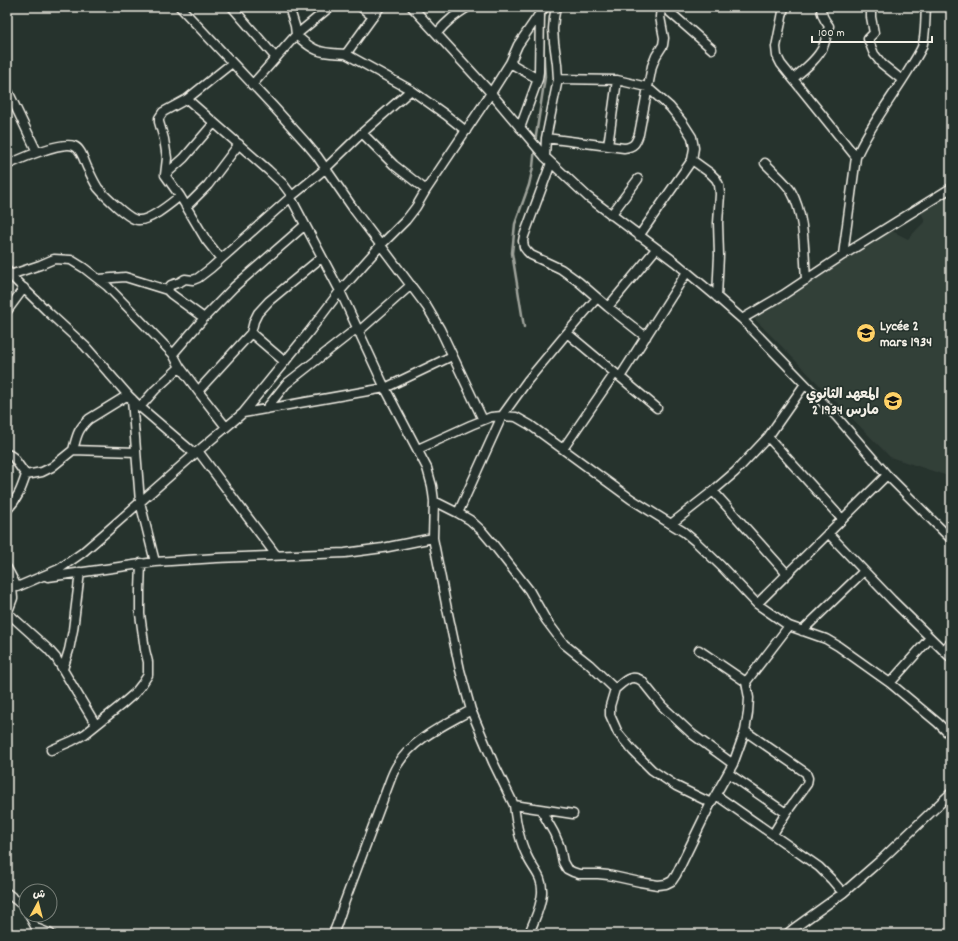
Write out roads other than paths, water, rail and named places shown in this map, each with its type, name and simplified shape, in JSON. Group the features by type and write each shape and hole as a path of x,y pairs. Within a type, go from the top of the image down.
{"street":[{"path":"180,7 307,144 380,246 411,285 427,307 440,329 483,420"},
{"path":"232,7 276,58"},
{"path":"289,7 295,26 296,35 310,47 325,52 346,54 411,90 446,114 466,131"},
{"path":"252,85 296,35 330,7"},
{"path":"361,7 373,17"},
{"path":"346,54 380,7"},
{"path":"412,7 491,93 545,157 588,197 687,272 742,319 836,416 887,475 951,539"},
{"path":"437,33 449,19 468,7"},
{"path":"556,7 553,29 558,79 546,138 545,157 524,236 524,247 531,255 561,269 579,282 646,337"},
{"path":"546,138 624,148 630,148 634,145 639,134 652,66 663,45 664,38 660,17 662,7 712,49"},
{"path":"784,7 776,47 777,56 781,64 856,157"},
{"path":"793,79 812,62 822,48 829,26 824,21 821,7"},
{"path":"871,7 874,33 868,39 874,54 882,64 902,80"},
{"path":"843,255 856,157 869,131 922,47 926,7"},
{"path":"12,588 59,569 82,553 196,452 243,413 309,332 340,291 380,246 406,220 416,207 510,64 518,45 542,10"},
{"path":"522,130 538,79 542,10"},
{"path":"220,259 206,240 180,196 165,175 166,158 164,139 159,118 163,112 187,99 232,63"},
{"path":"510,64 538,79"},
{"path":"558,79 617,80 647,87 670,107 692,136 694,148 692,160 639,236"},
{"path":"608,146 617,80"},
{"path":"7,89 37,152"},
{"path":"167,290 171,285 185,279 193,280 198,278 211,268 325,169 362,133 411,90"},
{"path":"187,99 283,184 340,291 385,388 427,468 434,501 432,538 460,670 471,710 493,762 514,805 516,825 527,857 541,879 541,903 529,934"},
{"path":"165,175 184,158 214,123"},
{"path":"362,133 394,165 426,190"},
{"path":"186,207 208,185 239,144"},
{"path":"7,165 37,152 69,145 75,146 80,151 99,188 120,209 132,219 137,220 146,219 166,207 180,196"},
{"path":"692,160 710,173 719,185 719,255 717,297"},
{"path":"765,163 790,189 795,199 802,222 806,280"},
{"path":"611,215 638,179"},
{"path":"742,319 783,295 843,255 951,188"},
{"path":"173,354 204,318 234,287 305,225"},
{"path":"608,307 656,249"},
{"path":"198,391 251,333 258,313 269,301 322,257"},
{"path":"9,273 40,265 54,259 71,260 84,268 107,286 173,354 180,367 226,427"},
{"path":"564,448 646,337 687,272"},
{"path":"9,273 48,312 86,346 140,407 196,452 276,556"},
{"path":"98,279 125,277 167,290 204,318"},
{"path":"266,409 286,384 357,330 411,285"},
{"path":"7,311 24,288"},
{"path":"458,512 502,416 528,380 597,298"},
{"path":"251,333 285,362"},
{"path":"567,333 657,408"},
{"path":"243,413 385,388 452,356"},
{"path":"140,407 155,390 180,367"},
{"path":"671,524 735,472 768,437 805,384"},
{"path":"26,474 42,472 52,467 73,450 80,428 88,419 130,397"},
{"path":"130,397 140,502 155,562"},
{"path":"418,449 491,417 516,417 564,448 626,495 684,532 710,555 757,604 789,626 826,639 838,646 890,683 938,723 951,736"},
{"path":"768,437 842,519"},
{"path":"73,450 136,452"},
{"path":"7,454 12,457 26,474"},
{"path":"7,510 19,494 26,474"},
{"path":"757,604 887,475"},
{"path":"713,491 787,574"},
{"path":"434,501 458,512 482,531 529,590 546,620 564,644 589,664 615,689"},
{"path":"828,533 951,658"},
{"path":"37,579 141,563 345,553 383,548 432,538"},
{"path":"51,750 85,734 135,693 148,675 148,662 140,614 141,563"},
{"path":"7,568 12,588 12,598 7,614 48,649 56,658 96,725"},
{"path":"802,631 864,571"},
{"path":"63,669 73,630 80,572"},
{"path":"541,810 554,833 560,847 563,862 568,869 579,874 598,874 658,885 666,884 672,880 676,875 711,803 733,764 744,731 748,713 746,682 789,626"},
{"path":"890,683 930,638"},
{"path":"943,650 951,643"},
{"path":"699,650 746,682"},
{"path":"711,803 676,786 652,770 632,751 618,733 610,714 610,706 615,689 625,680 630,678 638,678 662,706 692,734 733,764"},
{"path":"333,934 342,906 398,763 409,750 424,737 471,710"},
{"path":"744,731 806,773 808,778 807,784 773,834"},
{"path":"728,773 786,813"},
{"path":"787,934 843,893 882,859 951,793"},
{"path":"716,795 819,867 843,893"},
{"path":"514,805 573,814"},
{"path":"7,894 18,902"},
{"path":"33,923 36,928 51,934"}],"waterway":[{"path":"543,19 549,7"},
{"path":"535,142 545,77 543,44"},
{"path":"524,327 512,253 515,224 529,185 535,147"}],"place":[{"name":"Lycée 2 mars 1934","path":"866,333"},
{"name":"المعهد الثانوي 2 مارس 1934","path":"893,401"}]}
